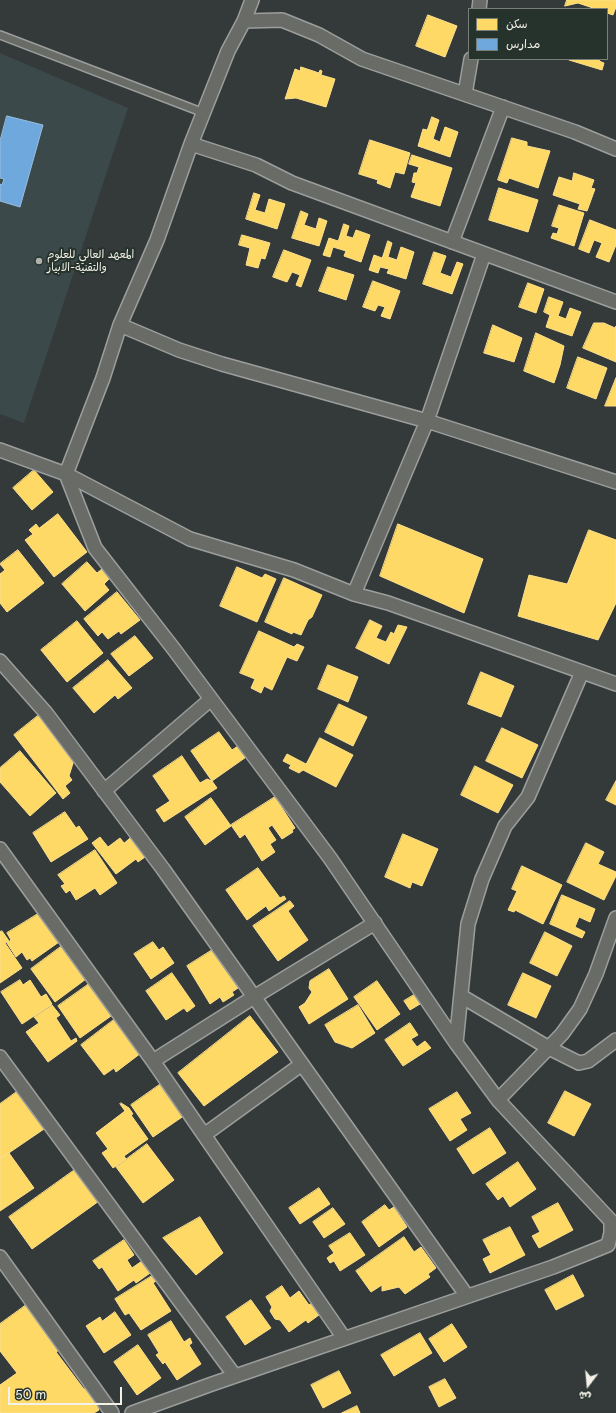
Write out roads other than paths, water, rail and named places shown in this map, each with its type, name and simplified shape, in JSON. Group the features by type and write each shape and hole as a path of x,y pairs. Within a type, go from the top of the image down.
{"street":[{"path":"132,1413 344,1338 553,1267 608,1245 611,1233 611,1221 498,1100 456,1043 330,858 211,699 95,548 66,474 103,378 120,325 157,240 190,144 204,113 228,51 244,21 252,0"},
{"path":"244,21 282,20 319,35 362,59 575,132 616,149"},
{"path":"465,94 471,60"},
{"path":"452,242 503,107"},
{"path":"190,144 256,165 292,183 616,302"},
{"path":"354,594 427,421 484,254"},
{"path":"120,325 179,350 222,364 427,421 616,482"},
{"path":"0,450 66,474 190,539 294,570 354,594 388,603 616,684"},
{"path":"0,661 46,713 163,869 467,1296"},
{"path":"456,1043 468,924 482,879 505,826 528,797 582,672"},
{"path":"104,791 211,699"},
{"path":"0,849 153,1061 344,1338"},
{"path":"498,1100 562,1034 580,1009 596,974 616,918"},
{"path":"153,1061 375,923"},
{"path":"461,996 549,1048 579,1063 588,1061 616,1040"},
{"path":"0,1057 235,1376"},
{"path":"204,1135 302,1064"},
{"path":"0,1257 112,1413"}],"lane":[{"path":"0,35 204,113"}],"place":[{"name":"المعهد العالي للعلوم والتقنية-الابيار","path":"39,261"}]}
